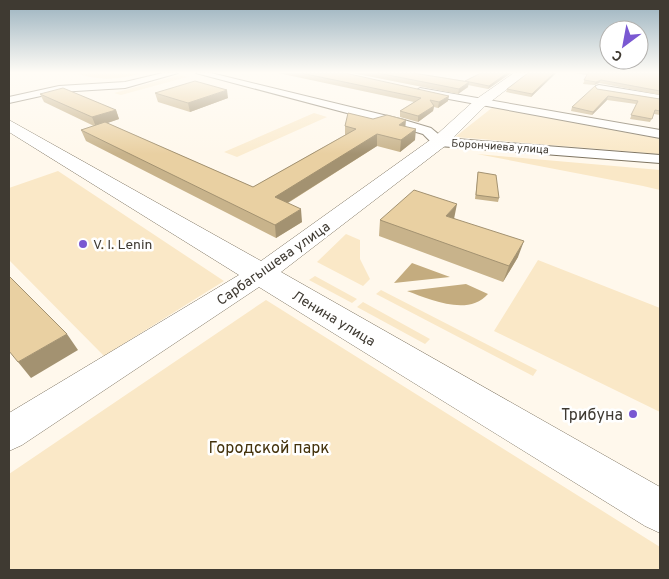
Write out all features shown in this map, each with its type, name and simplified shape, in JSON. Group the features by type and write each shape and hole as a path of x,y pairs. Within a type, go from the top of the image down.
{"street":[{"name":"Борончиева улица","path":"308,100 427,131 439,142 660,158"},
{"path":"464,100 660,134"},
{"name":"Сарбагышева улица","path":"9,433 284,258 439,142 484,100"},
{"name":"Ленина улица","path":"9,125 660,510"}],"shaded area":[{"path":"314,113 327,117 237,157 224,152"},
{"path":"412,263 450,277 394,283"},
{"path":"466,284 488,294 480,301 459,305 437,302 407,291"}],"green space":[{"path":"493,107 660,139 660,154 455,137"},
{"path":"477,154 660,170 660,190 643,186"},
{"path":"58,171 224,281 104,356 9,260 9,188"},
{"path":"346,234 360,240 360,259 370,279 363,286 317,262"},
{"path":"538,260 660,308 660,412 494,331"},
{"path":"315,276 357,299 352,303 309,280"},
{"path":"381,290 537,370 533,376 376,294"},
{"name":"Городской парк","path":"266,300 660,547 660,570 9,570 9,474"},
{"path":"363,302 430,339 425,344 357,307"}],"building":[{"path":"54,100 92,100 116,110 92,117"},
{"path":"178,100 197,100 188,103"},
{"path":"418,100 430,100 434,106 418,116 400,111"},
{"path":"580,100 604,100 593,112 572,107"},
{"path":"632,100 660,100 660,111 655,110 652,119 631,115 638,101"},
{"path":"348,113 373,119 387,115 406,120 399,125 416,129 401,140 377,134 275,197 301,209 275,225 81,130 105,122 253,187 356,129 345,126"},
{"path":"478,172 496,175 499,198 476,195"},
{"path":"414,190 457,204 446,216 524,241 509,266 380,220"},
{"path":"9,276 67,334 18,362 9,351"}],"place":[{"name":"V. I. Lenin","path":"83,244"},
{"name":"Трибуна","path":"633,414"}]}
